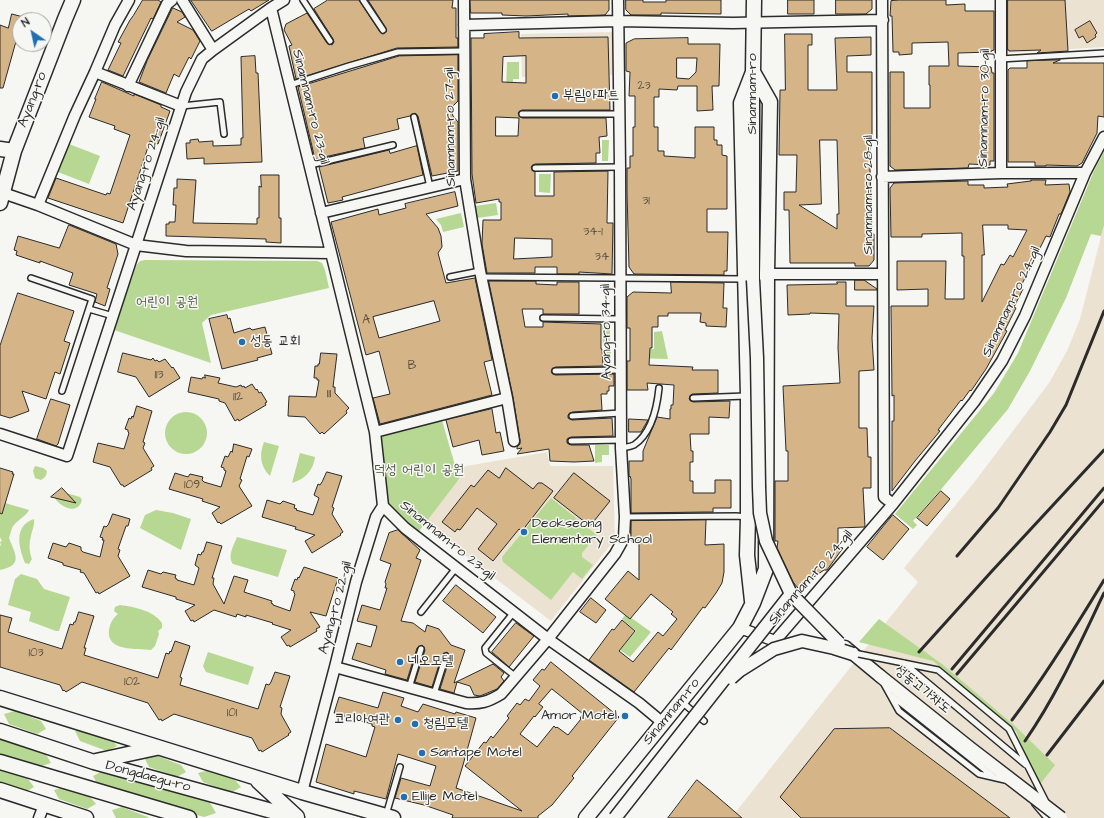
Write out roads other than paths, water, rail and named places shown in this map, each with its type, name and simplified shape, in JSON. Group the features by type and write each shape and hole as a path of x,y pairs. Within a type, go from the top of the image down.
{"main road":[{"name":"Ayang-ro","path":"2,198 14,151 73,0"},
{"name":"Sinamnam-ro","path":"586,818 740,628 753,603 766,569 767,274 770,102 753,72 754,0"},
{"path":"753,72 741,103 748,396 748,517 746,555 753,603"},
{"path":"0,149 14,151"},
{"path":"0,698 254,778 389,817"},
{"name":"Dongdaegu-ro","path":"0,731 94,762 298,818"},
{"path":"94,762 158,748"},
{"name":"Dongdaegu-ro","path":"0,762 188,818"},
{"path":"254,778 298,818"},
{"path":"0,790 42,812 86,818"}],"street":[{"path":"38,205 74,115 115,26 129,0"},
{"path":"128,86 167,4 172,0"},
{"path":"182,0 213,50 270,8 284,0"},
{"name":"Sinamnam-ro 27-gil","path":"464,0 465,179 481,274 507,398 514,441"},
{"name":"Ayang-ro 34-gil","path":"548,639 615,554 624,538 625,518 620,319 620,114 618,0"},
{"name":"Sinamnam-ro 28-gil","path":"767,274 883,274 882,0"},
{"name":"Sinamnam-ro 30-gil","path":"882,176 1001,173 1001,0"},
{"name":"Sinamnam-ro 23-gil","path":"270,8 375,432 383,506 405,528 548,639 639,703 663,722"},
{"path":"464,25 618,21 754,23 883,20"},
{"name":"Ayang-ro 24-gil","path":"0,434 67,456 186,92 202,59 213,50"},
{"path":"95,72 181,106"},
{"name":"Sinamnam-ro","path":"753,72 754,280 760,513 766,541 779,570"},
{"name":"Sinamnam-ro 24-gil","path":"740,628 775,641 893,504 974,402 1002,361 1024,316 1085,173 1104,137"},
{"path":"1001,173 1085,173"},
{"path":"321,213 465,179"},
{"path":"2,198 38,205 136,245 186,251 331,253"},
{"path":"883,274 884,497 893,504"},
{"path":"375,432 507,398"},
{"name":"Ayang-ro 22-gil","path":"383,506 376,517 356,582 335,667 466,703 480,704 501,694 548,639"},
{"name":"성동고가차도","path":"779,570 791,594 839,643 1018,785 1048,813 1062,818"},
{"path":"615,818 791,594"},
{"path":"708,700 739,671 774,649 802,641 852,653"},
{"path":"302,792 335,667"}],"lane":[{"path":"303,0 330,41"},
{"path":"363,0 383,30"},
{"path":"290,85 398,52 464,51"},
{"path":"1000,59 1104,54"},
{"path":"181,106 220,102 224,134"},
{"path":"522,114 620,114"},
{"path":"414,117 430,187"},
{"path":"310,165 393,146"},
{"path":"535,168 620,167"},
{"path":"450,277 481,274 621,279 746,280"},
{"path":"31,278 92,299 62,391"},
{"path":"89,309 113,316"},
{"path":"543,318 620,319"},
{"path":"555,372 622,370"},
{"path":"572,441 633,446 644,436 651,422 657,404 659,388"},
{"path":"693,398 748,396"},
{"path":"572,416 622,413"},
{"path":"625,518 748,517"},
{"path":"421,612 456,567"},
{"path":"514,612 485,648 486,653 516,677"},
{"path":"409,688 421,649"},
{"path":"852,653 938,670 980,704 1009,729 1028,766 1048,813"},
{"path":"434,694 446,656"},
{"path":"904,663 1028,766"},
{"path":"880,676 899,711 979,774 1018,785"},
{"path":"681,701 704,721"},
{"path":"389,817 400,767"}],"railway":[{"path":"957,556 998,508 1050,432 1066,405 1104,311"},
{"path":"919,652 1104,450"},
{"path":"952,669 1104,488"},
{"path":"957,674 1104,500"},
{"path":"1012,720 1048,669 1104,580"},
{"path":"1025,741 1058,687 1104,593"},
{"path":"1047,755 1104,681"}],"place":[{"name":"부림아파트","path":"555,96"},
{"name":"성동 교회","path":"242,342"},
{"name":"Deokseong Elementary School","path":"524,532"},
{"name":"네오모텔","path":"400,662"},
{"name":"Amor Motel","path":"625,716"},
{"name":"코리아여관","path":"398,720"},
{"name":"청림모텔","path":"415,724"},
{"name":"Santape Motel","path":"422,753"},
{"name":"Ellije Motel","path":"404,797"}],"park label":[{"name":"어린이 공원","path":"167,303"},
{"name":"덕성 어린이 공원","path":"419,471"}]}
